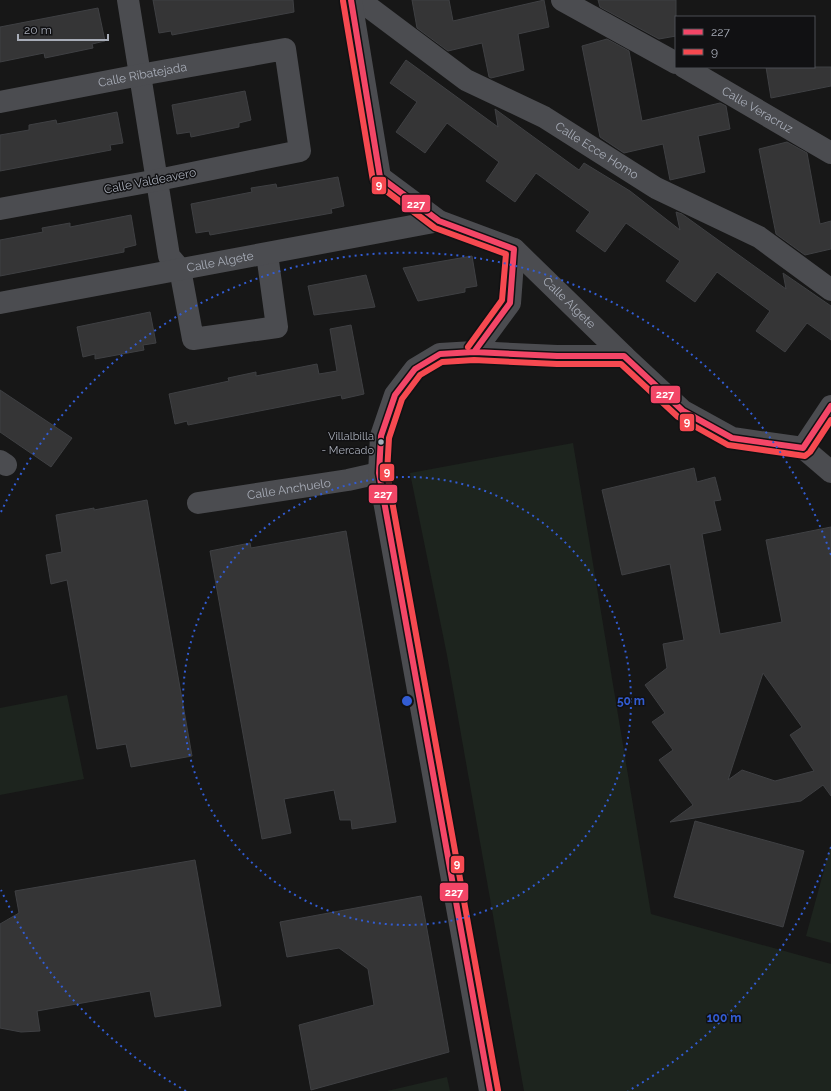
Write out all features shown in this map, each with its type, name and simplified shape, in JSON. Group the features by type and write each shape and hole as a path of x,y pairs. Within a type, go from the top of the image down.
{"street":[{"path":"128,0 169,256 180,269 193,340 277,328 266,254"},
{"path":"562,0 675,62"},
{"name":"Calle Algete","path":"359,3 380,177 439,221 514,249 683,411 732,438 803,448"},
{"name":"Calle Ecce Homo","path":"359,3 466,80 544,117 656,188 759,237 831,290"},
{"name":"Calle Ribatejada","path":"0,102 285,49 300,151"},
{"name":"Calle Veracruz","path":"686,68 831,153"},
{"name":"Calle Valdeavero","path":"0,209 158,180 300,151"},
{"name":"Calle Algete","path":"0,302 439,221"},
{"path":"474,352 510,303 514,249"},
{"path":"490,1091 380,473 381,436 395,395 415,369 440,354 474,352 557,356 624,356"},
{"path":"831,406 803,448 831,472"},
{"name":"Calle Anchuelo","path":"198,503 348,480 380,473"}],"shaded area":[{"path":"573,443 651,914 831,964 831,1091 524,1091 447,655 410,473"},
{"path":"67,695 84,779 0,795 0,708"},
{"path":"831,844 831,943 806,936"},
{"path":"447,1077 450,1091 387,1091"}],"building":[{"path":"153,0 293,0 294,12 172,35 171,31 159,33"},
{"path":"412,0 449,0 453,21 544,0 549,27 518,34 524,70 491,78 489,77 482,43 448,51 417,28"},
{"path":"598,0 676,0 675,36 659,39 600,7"},
{"path":"98,8 105,41 92,44 93,48 45,58 44,53 0,62 0,27"},
{"path":"607,39 629,51 642,121 720,103 726,106 730,129 698,136 705,172 670,180 663,144 624,153 600,137 582,46"},
{"path":"406,60 498,127 495,109 579,170 584,163 630,191 680,230 676,212 682,214 786,289 783,273 831,306 831,340 807,323 785,352 756,331 770,311 717,272 695,302 666,281 680,261 626,223 605,252 576,231 590,212 536,173 515,202 486,181 499,162 447,123 425,153 396,132 417,102 390,83"},
{"path":"831,67 831,86 771,98 766,68"},
{"path":"245,91 251,120 239,123 239,127 191,137 190,132 177,134 172,105"},
{"path":"117,112 123,143 110,145 111,150 0,171 0,135 29,130 29,125 56,120 57,124"},
{"path":"787,142 807,153 820,224 831,221 831,249 805,255 776,234 759,149"},
{"path":"338,177 344,206 331,209 332,213 210,235 209,231 196,233 191,204 252,192 251,188 276,184 277,188"},
{"path":"131,215 136,245 124,248 124,252 0,276 0,240 43,232 42,228 70,223 70,227"},
{"path":"472,256 477,286 465,288 465,292 418,301 403,268"},
{"path":"366,275 375,307 314,315 308,286"},
{"path":"150,312 156,343 143,345 144,350 95,359 95,354 83,357 77,327"},
{"path":"351,325 364,394 342,399 341,395 188,425 187,421 175,424 169,394 229,381 228,378 256,372 256,376 317,364 319,374 337,371 330,329"},
{"path":"0,390 72,438 51,467 0,432"},
{"path":"694,468 697,482 715,477 721,500 714,501 721,530 702,534 720,634 782,622 766,540 831,527 831,796 823,785 801,801 670,822 693,805 659,760 673,750 652,722 665,713 645,685 667,668 663,644 684,640 670,564 622,575 602,490","holes":["763,673 802,727 790,735 814,771 775,781 742,770 728,780"]},
{"path":"147,500 192,756 131,767 126,744 97,749 67,580 51,584 46,555 62,552 56,515 94,508 94,510"},
{"path":"346,531 396,822 352,829 351,820 340,820 334,790 284,799 291,833 262,839 210,551 250,543 251,548"},
{"path":"695,821 804,851 783,927 674,897"},
{"path":"195,860 221,1006 155,1017 150,991 37,1011 40,1031 21,1032 0,1028 0,924 19,913 15,891"},
{"path":"421,896 449,1052 311,1090 299,1025 374,1005 368,969 339,948 287,957 280,922"}],"transit line":[{"name":"227","path":"351,0 380,177 439,221 514,249 510,303 474,352"},
{"name":"9","path":"343,1 373,181 435,228 506,254 502,300 468,347"},
{"name":"227","path":"490,1091 379,473 381,436 395,395 415,369 440,354 474,352 557,356 624,356 683,411 732,438 803,448 831,406"},
{"name":"9","path":"498,1090 387,473 389,438 402,399 420,375 442,362 474,360 557,364 621,364 678,417 728,445 805,456 810,452 831,420"}],"place":[{"name":"Villalbilla - Mercado","path":"381,442"}]}
